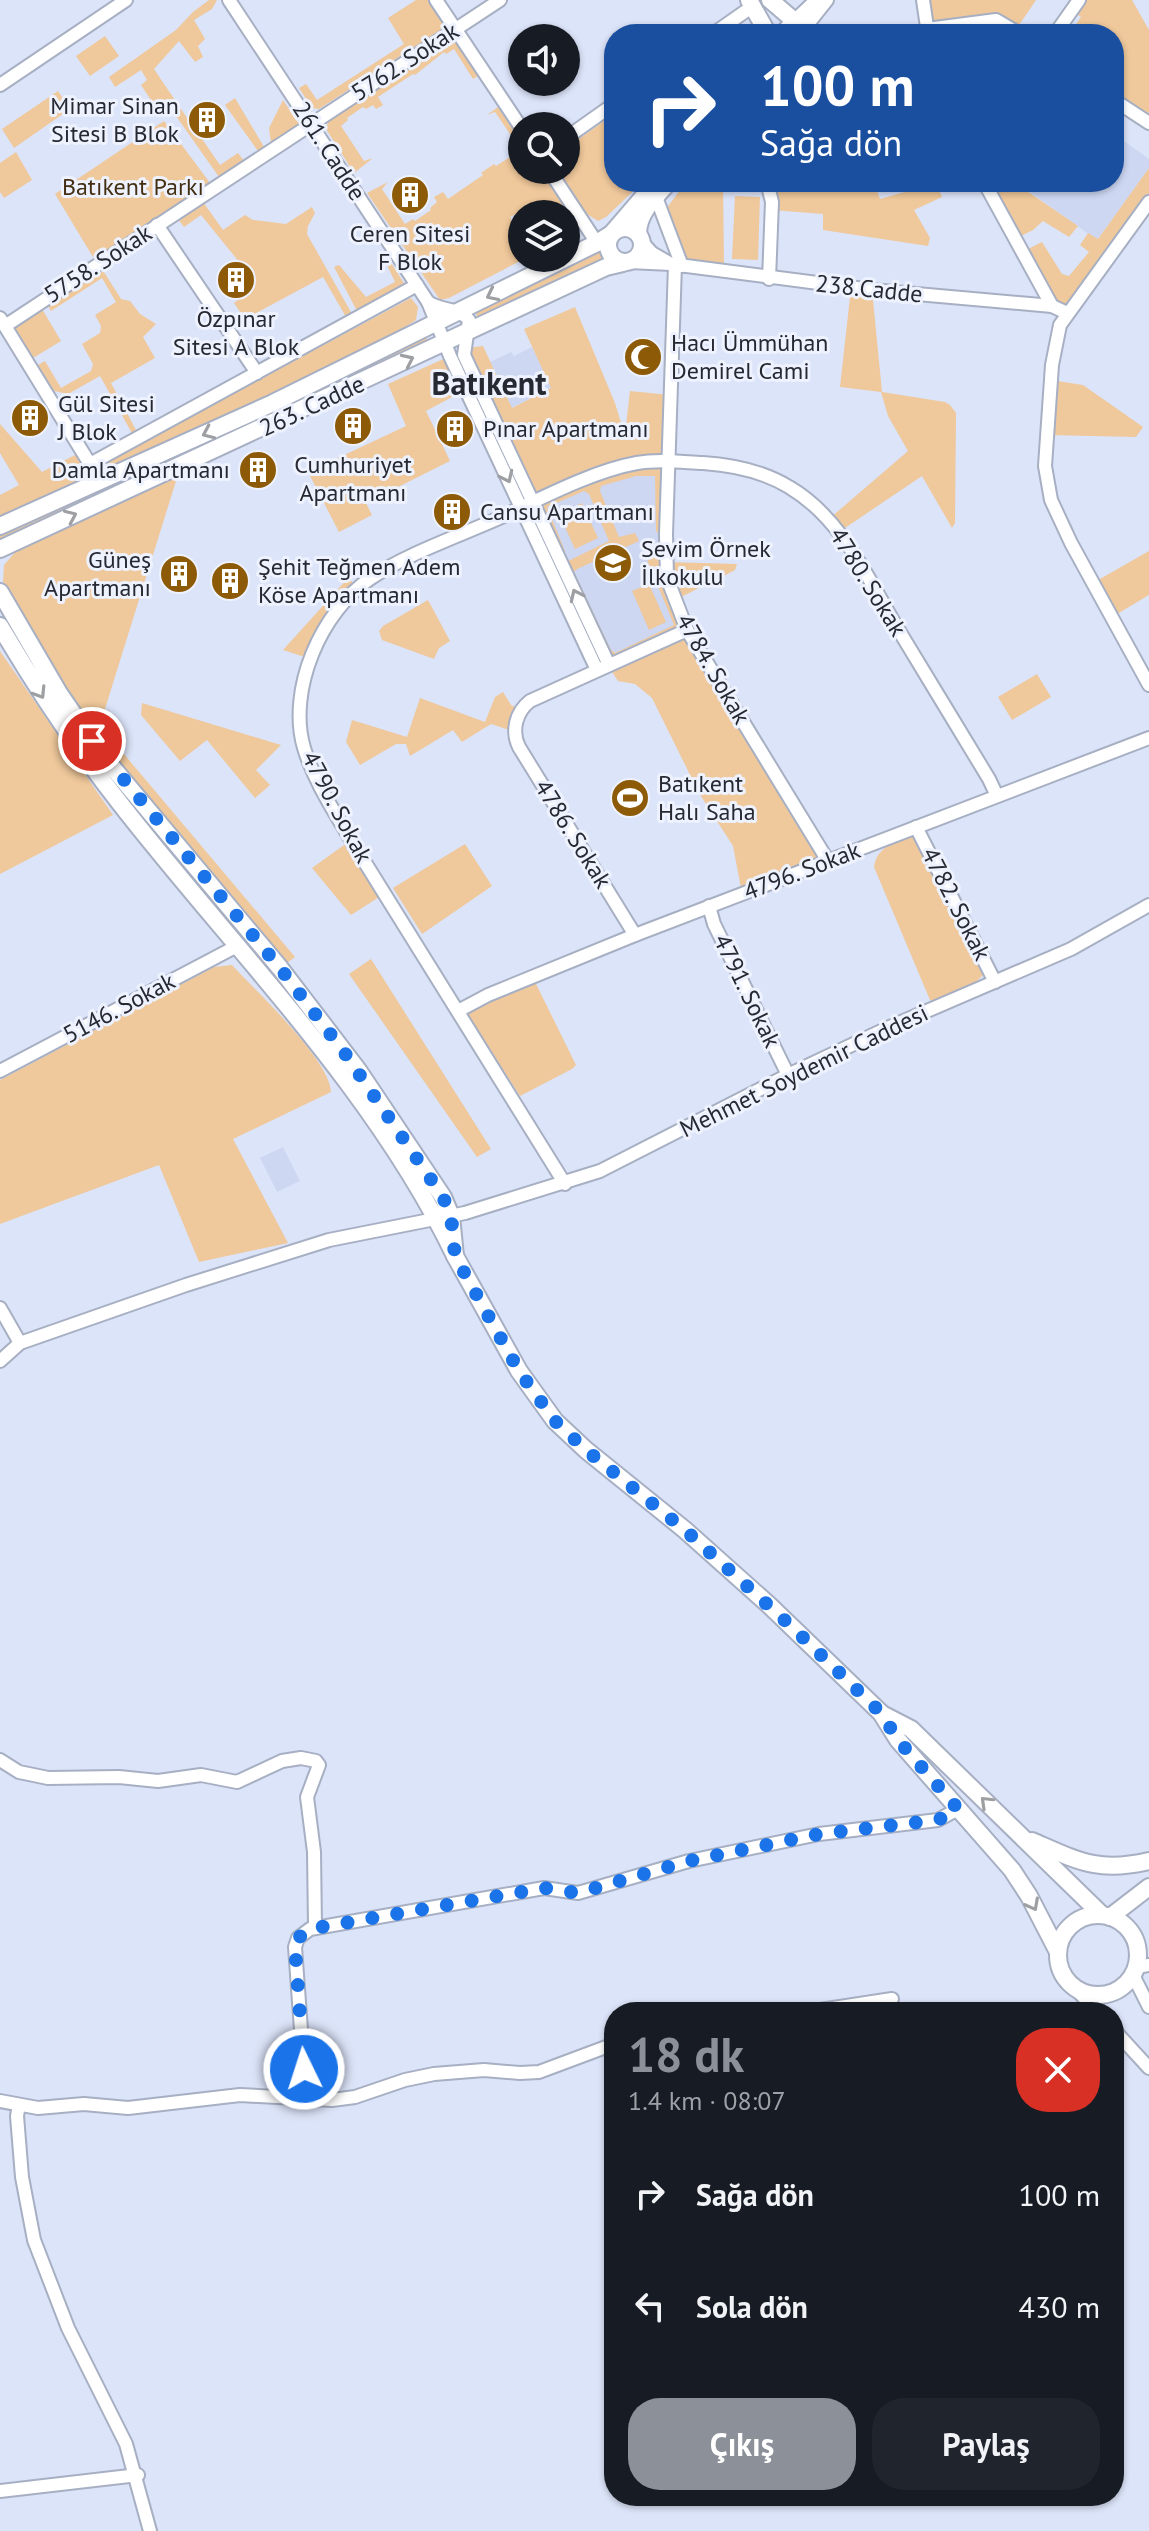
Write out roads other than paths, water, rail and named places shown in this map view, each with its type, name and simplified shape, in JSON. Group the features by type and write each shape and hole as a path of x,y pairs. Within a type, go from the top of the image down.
{"main road":[{"path":"770,0 796,24"},
{"path":"751,3 763,24"},
{"name":"263. Cadde","path":"0,526 259,409 437,323 607,236 653,192"},
{"path":"640,238 629,228 607,236 609,252 626,262 639,256 642,216 654,192"},
{"name":"263. Cadde","path":"0,549 606,267 626,262"},
{"path":"0,592 81,726 130,790 280,968 344,1052 443,1197 444,1217 455,1256 519,1371 555,1421 769,1605 881,1713 898,1740 1012,1870 1058,1952 1062,1973 1076,1989 1107,1994 1118,1990 1141,1962 1131,1933 1106,1916 911,1729 881,1713"},
{"path":"0,626 38,690 120,804 239,945 345,1080 444,1217"},
{"path":"1021,1836 1100,1867 1149,1861"},
{"path":"1058,1952 1060,1941 1072,1924 1092,1915 1106,1916 1149,1887"}],"street":[{"path":"0,85 126,0"},
{"name":"261. Cadde","path":"229,0 428,302 444,343 527,505 603,668"},
{"path":"436,0 511,112"},
{"name":"5762. Sokak","path":"311,124 500,0"},
{"path":"802,24 816,0"},
{"path":"804,24 827,0"},
{"path":"923,0 926,24"},
{"path":"1062,24 1079,0"},
{"path":"725,24 751,3"},
{"path":"973,24 996,20 1003,24"},
{"path":"1124,107 1149,123"},
{"path":"580,128 604,111"},
{"name":"5758. Sokak","path":"2,322 311,124"},
{"path":"561,184 607,236"},
{"path":"657,192 676,265"},
{"path":"769,279 772,202 770,192"},
{"path":"989,192 1052,306"},
{"path":"1149,202 1067,313 1057,335 1045,466 1048,491 1071,543 1149,685"},
{"path":"157,225 257,373"},
{"path":"640,238 652,253 676,265"},
{"name":"238.Cadde","path":"626,262 1052,306 1067,313"},
{"name":"4784. Sokak","path":"676,265 665,562 672,596 687,630 828,861"},
{"path":"90,464 417,285"},
{"path":"428,302 439,309 458,312"},
{"name":"261. Cadde","path":"458,312 469,320 463,352 527,505"},
{"path":"2,322 101,481"},
{"name":"4780. Sokak","path":"527,505 636,463 719,464 756,472 792,488 819,509 839,532 997,796"},
{"name":"4790. Sokak","path":"527,505 388,569 360,586 338,608 324,629 311,659 303,698 304,746 323,790 565,1184"},
{"path":"603,668 687,630"},
{"name":"4786. Sokak","path":"603,668 526,704 518,716 515,732 517,743 635,935"},
{"name":"4796. Sokak","path":"458,1011 488,995 635,935 1149,738"},
{"name":"4782. Sokak","path":"916,827 995,982"},
{"name":"Mehmet Soydemir Caddesi","path":"20,1343 300,1248 376,1229 444,1217 565,1184 624,1160 788,1075 892,1026 1071,949 1149,905"},
{"name":"4791. Sokak","path":"709,906 714,924 788,1075"},
{"name":"5146. Sokak","path":"0,1071 239,945"},
{"path":"0,1308 20,1343 0,1361"},
{"path":"0,1760 19,1772 48,1778 119,1777 168,1781 201,1775 231,1782 250,1778 282,1761 301,1758 316,1761 319,1765 317,1775 307,1797 315,1865 315,1927"},
{"path":"306,2099 295,1947 300,1935 315,1927 544,1888 578,1893 689,1861 819,1834 938,1820 958,1809"},
{"path":"1141,1962 1149,2007"},
{"path":"1076,1989 1088,2002"},
{"path":"872,2002 892,1999"},
{"path":"1124,2041 1149,2068"},
{"path":"0,2101 38,2108 84,2104 143,2108 205,2097 240,2095 344,2099 405,2080 450,2072 539,2072 604,2048"},
{"path":"19,2105 17,2116 22,2177 34,2240 61,2312 126,2444 150,2531"},
{"path":"0,2491 137,2475"}],"place":[{"name":"Mimar Sinan Sitesi B Blok","path":"207,120"},
{"name":"Ceren Sitesi F Blok","path":"410,195"},
{"name":"Özpınar Sitesi A Blok","path":"236,280"},
{"name":"Hacı Ümmühan Demirel Cami","path":"643,357"},
{"name":"Gül Sitesi J Blok","path":"30,418"},
{"name":"Cumhuriyet Apartmanı","path":"353,426"},
{"name":"Pınar Apartmanı","path":"455,429"},
{"name":"Damla Apartmanı","path":"258,470"},
{"name":"Cansu Apartmanı","path":"452,512"},
{"name":"Sevim Örnek İlkokulu","path":"613,563"},
{"name":"Güneş Apartmanı","path":"179,574"},
{"name":"Şehit Teğmen Adem Köse Apartmanı","path":"230,581"},
{"name":"Batıkent Halı Saha","path":"630,798"}],"district":[{"name":"Batıkent","path":"489,384"}],"park label":[{"name":"Batıkent Parkı","path":"133,187"}]}
